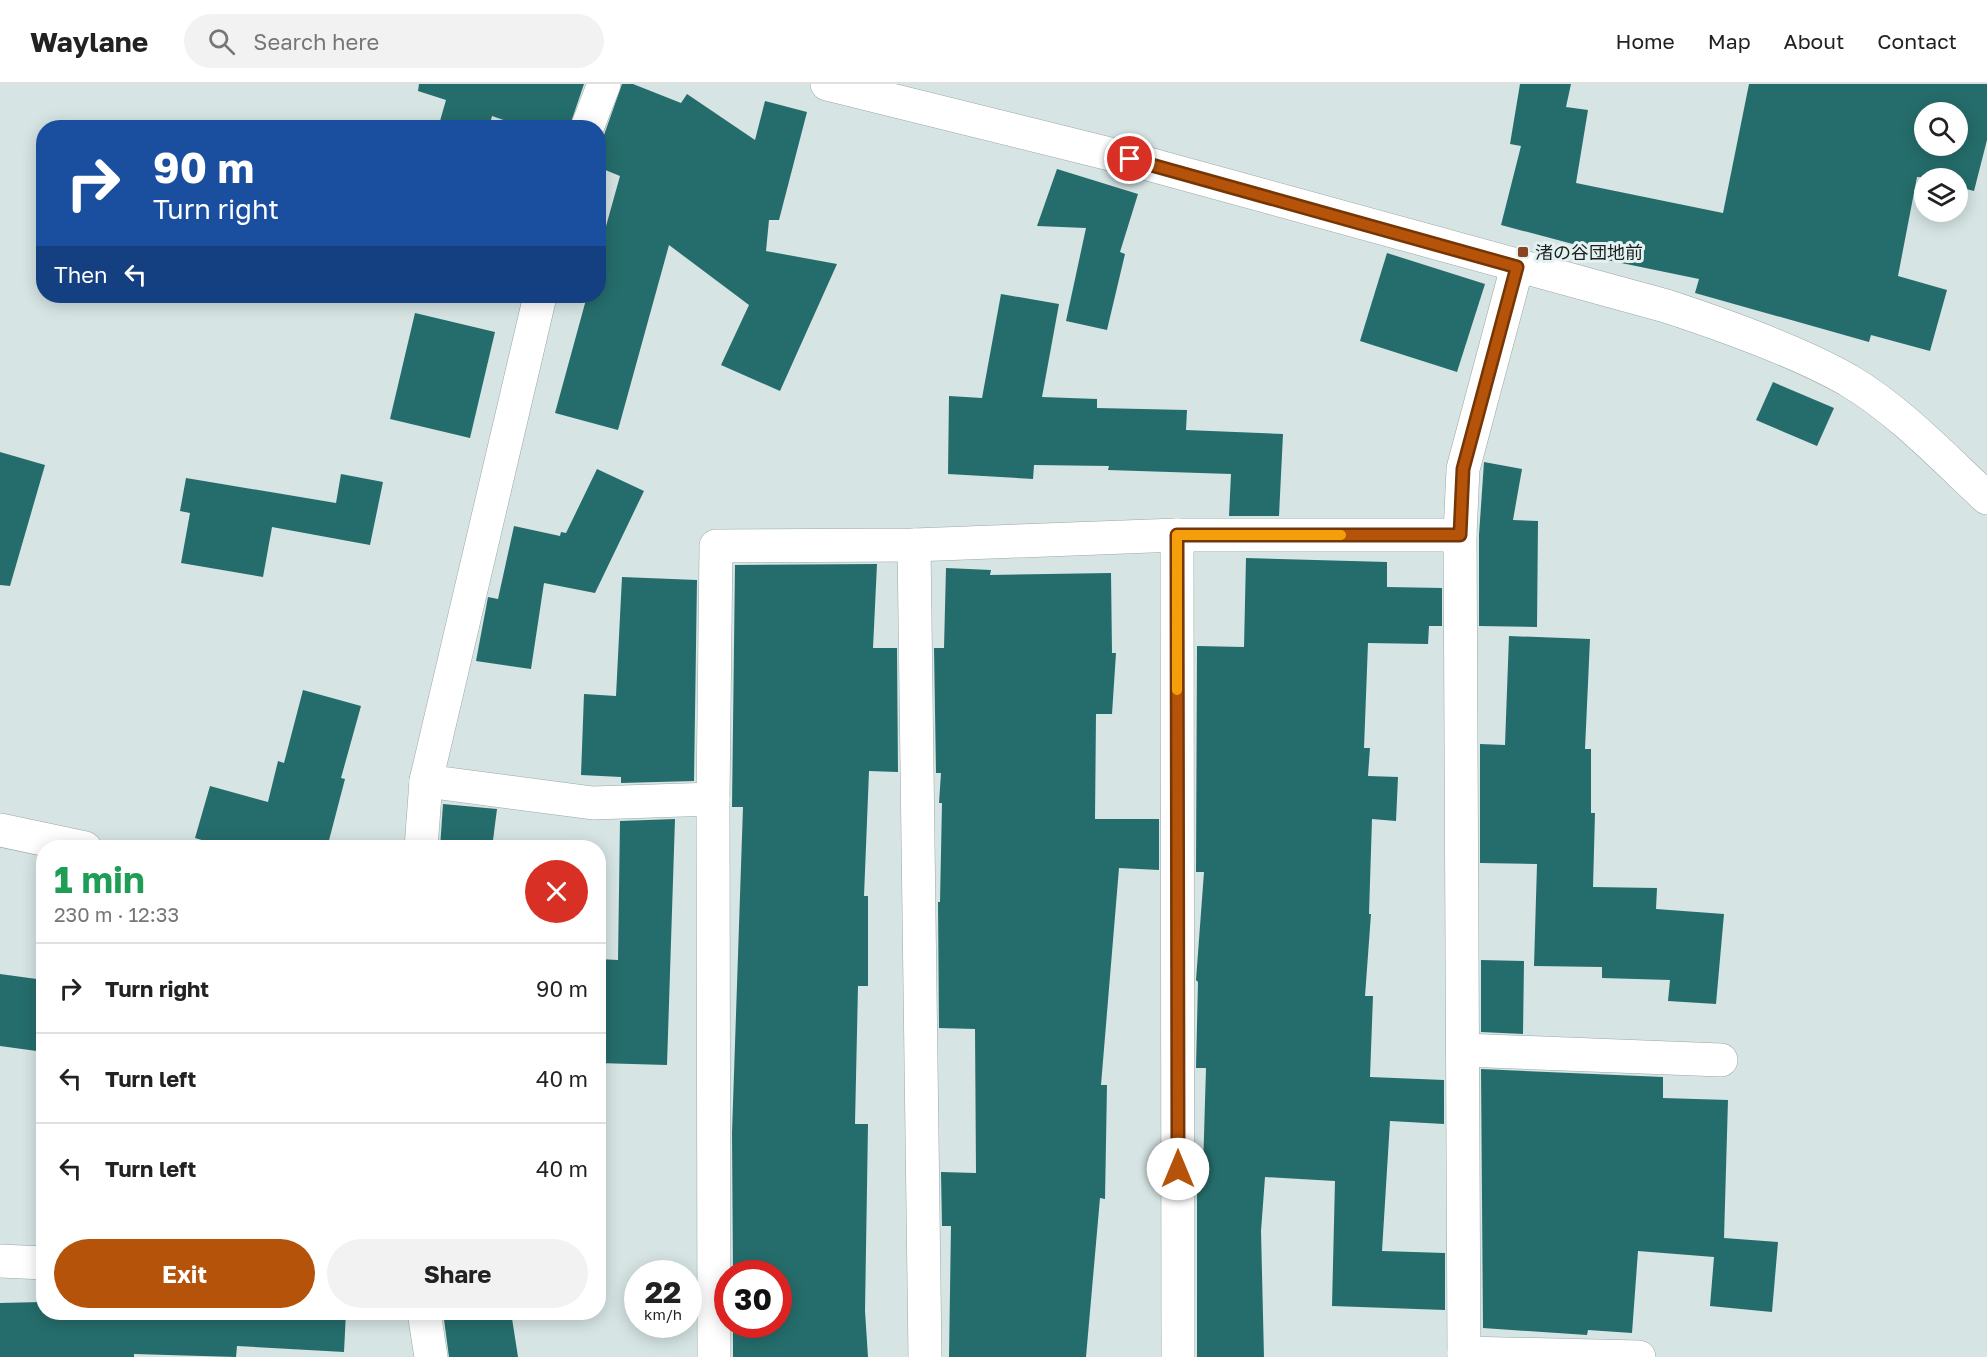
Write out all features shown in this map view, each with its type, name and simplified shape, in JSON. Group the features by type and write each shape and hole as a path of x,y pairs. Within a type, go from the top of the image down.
{"street":[{"path":"590,120 604,84"},
{"path":"827,84 1130,159 1666,306 1715,322 1847,380 1888,408 1987,498"},
{"path":"1517,267 1463,469 1460,535 1464,1355 1639,1357"},
{"path":"422,840 426,782 538,303"},
{"path":"714,1357 713,799 716,546 914,545 1177,535 1460,535"},
{"path":"1177,535 1178,1357"},
{"path":"914,545 925,1357"},
{"path":"426,782 593,803 713,799"},
{"path":"0,830 47,840"},
{"path":"1463,1050 1721,1060"},
{"path":"0,1261 36,1263"},
{"path":"425,1320 431,1357"}],"building":[{"path":"419,84 584,84 572,120 504,120 492,116 491,120 440,120 446,100 418,91"},
{"path":"622,84 633,84 681,103 687,94 755,140 765,101 807,112 779,220 769,220 766,251 837,264 780,391 721,365 749,305 669,245 618,430 555,413 585,303 606,303 606,226 620,176 606,170 606,129"},
{"path":"1520,84 1571,84 1566,107 1588,110 1576,183 1723,213 1749,84 1987,84 1987,140 1974,191 1968,190 1968,168 1914,168 1914,193 1898,276 1947,290 1930,351 1871,335 1869,342 1695,293 1699,279 1597,258 1599,251 1501,225 1521,146 1510,144"},
{"path":"1057,169 1138,194 1120,252 1125,254 1107,330 1066,321 1086,228 1037,226"},
{"path":"1387,253 1485,284 1457,372 1360,341"},
{"path":"1001,294 1059,304 1042,397 1097,399 1097,408 1187,410 1186,430 1283,434 1279,516 1229,516 1231,474 1108,470 1109,466 1034,465 1033,479 948,474 949,396 982,398"},
{"path":"415,313 495,332 470,438 390,419"},
{"path":"1773,382 1834,408 1817,446 1756,420"},
{"path":"0,452 45,465 10,586 0,585"},
{"path":"1484,462 1522,469 1513,520 1538,521 1537,627 1479,626 1479,535"},
{"path":"597,469 644,491 595,593 544,583 531,669 476,661 488,597 498,599 514,526 560,536 561,532 566,533"},
{"path":"341,474 383,482 370,545 272,527 263,577 181,563 190,513 180,511 186,478 336,503"},
{"path":"1246,558 1387,562 1387,587 1442,588 1442,626 1429,626 1428,644 1368,643 1364,748 1370,748 1368,776 1398,777 1396,821 1372,819 1369,914 1371,914 1365,996 1373,996 1370,1077 1444,1080 1444,1124 1390,1121 1382,1251 1445,1253 1445,1310 1332,1306 1335,1181 1265,1177 1261,1231 1264,1357 1197,1357 1197,1169 1203,1169 1206,1068 1196,1068 1198,982 1196,980 1204,872 1196,872 1197,646 1244,647"},
{"path":"877,564 873,648 897,648 898,772 869,771 864,896 868,896 868,986 858,986 855,1124 868,1124 865,1311 868,1357 733,1357 733,1338 792,1338 792,1260 733,1260 732,1133 743,807 732,807 735,565"},
{"path":"946,568 991,570 990,575 1111,573 1112,653 1116,653 1112,714 1096,714 1095,819 1159,819 1159,870 1119,868 1101,1085 1107,1085 1105,1199 1100,1198 1086,1357 949,1357 951,1226 942,1226 941,1172 976,1173 975,1029 939,1028 938,902 940,902 942,803 939,803 941,773 936,773 934,648 944,648"},
{"path":"622,577 697,580 694,781 621,783 621,777 581,775 584,694 616,696"},
{"path":"1509,636 1590,639 1585,749 1591,749 1591,813 1595,813 1593,887 1657,888 1656,909 1724,914 1716,1004 1668,1001 1670,980 1602,978 1602,967 1534,966 1537,864 1480,863 1480,744 1505,745"},
{"path":"303,690 361,706 341,778 345,779 329,840 202,840 195,838 210,786 268,802 278,761 284,763"},
{"path":"443,804 497,809 493,840 441,840"},
{"path":"675,819 667,1065 606,1063 606,959 618,960 620,821"},
{"path":"1481,960 1524,961 1523,1034 1481,1032"},
{"path":"0,974 36,979 36,1051 0,1046"},
{"path":"1481,1069 1663,1077 1663,1098 1728,1100 1724,1238 1778,1242 1772,1312 1710,1306 1714,1257 1638,1251 1632,1333 1588,1330 1587,1335 1483,1328"},
{"path":"36,1302 36,1320 346,1320 344,1352 237,1346 236,1357 134,1354 134,1357 0,1357 0,1303"},
{"path":"444,1320 512,1320 518,1357 449,1357"}],"slow traffic":[{"path":"1177,690 1177,535 1341,535"}],"place":[{"name":"渚の谷団地前","path":"1523,252"}],"route":[{"path":"1130,159 1517,267 1463,469 1460,535 1177,535 1178,1169"}]}
